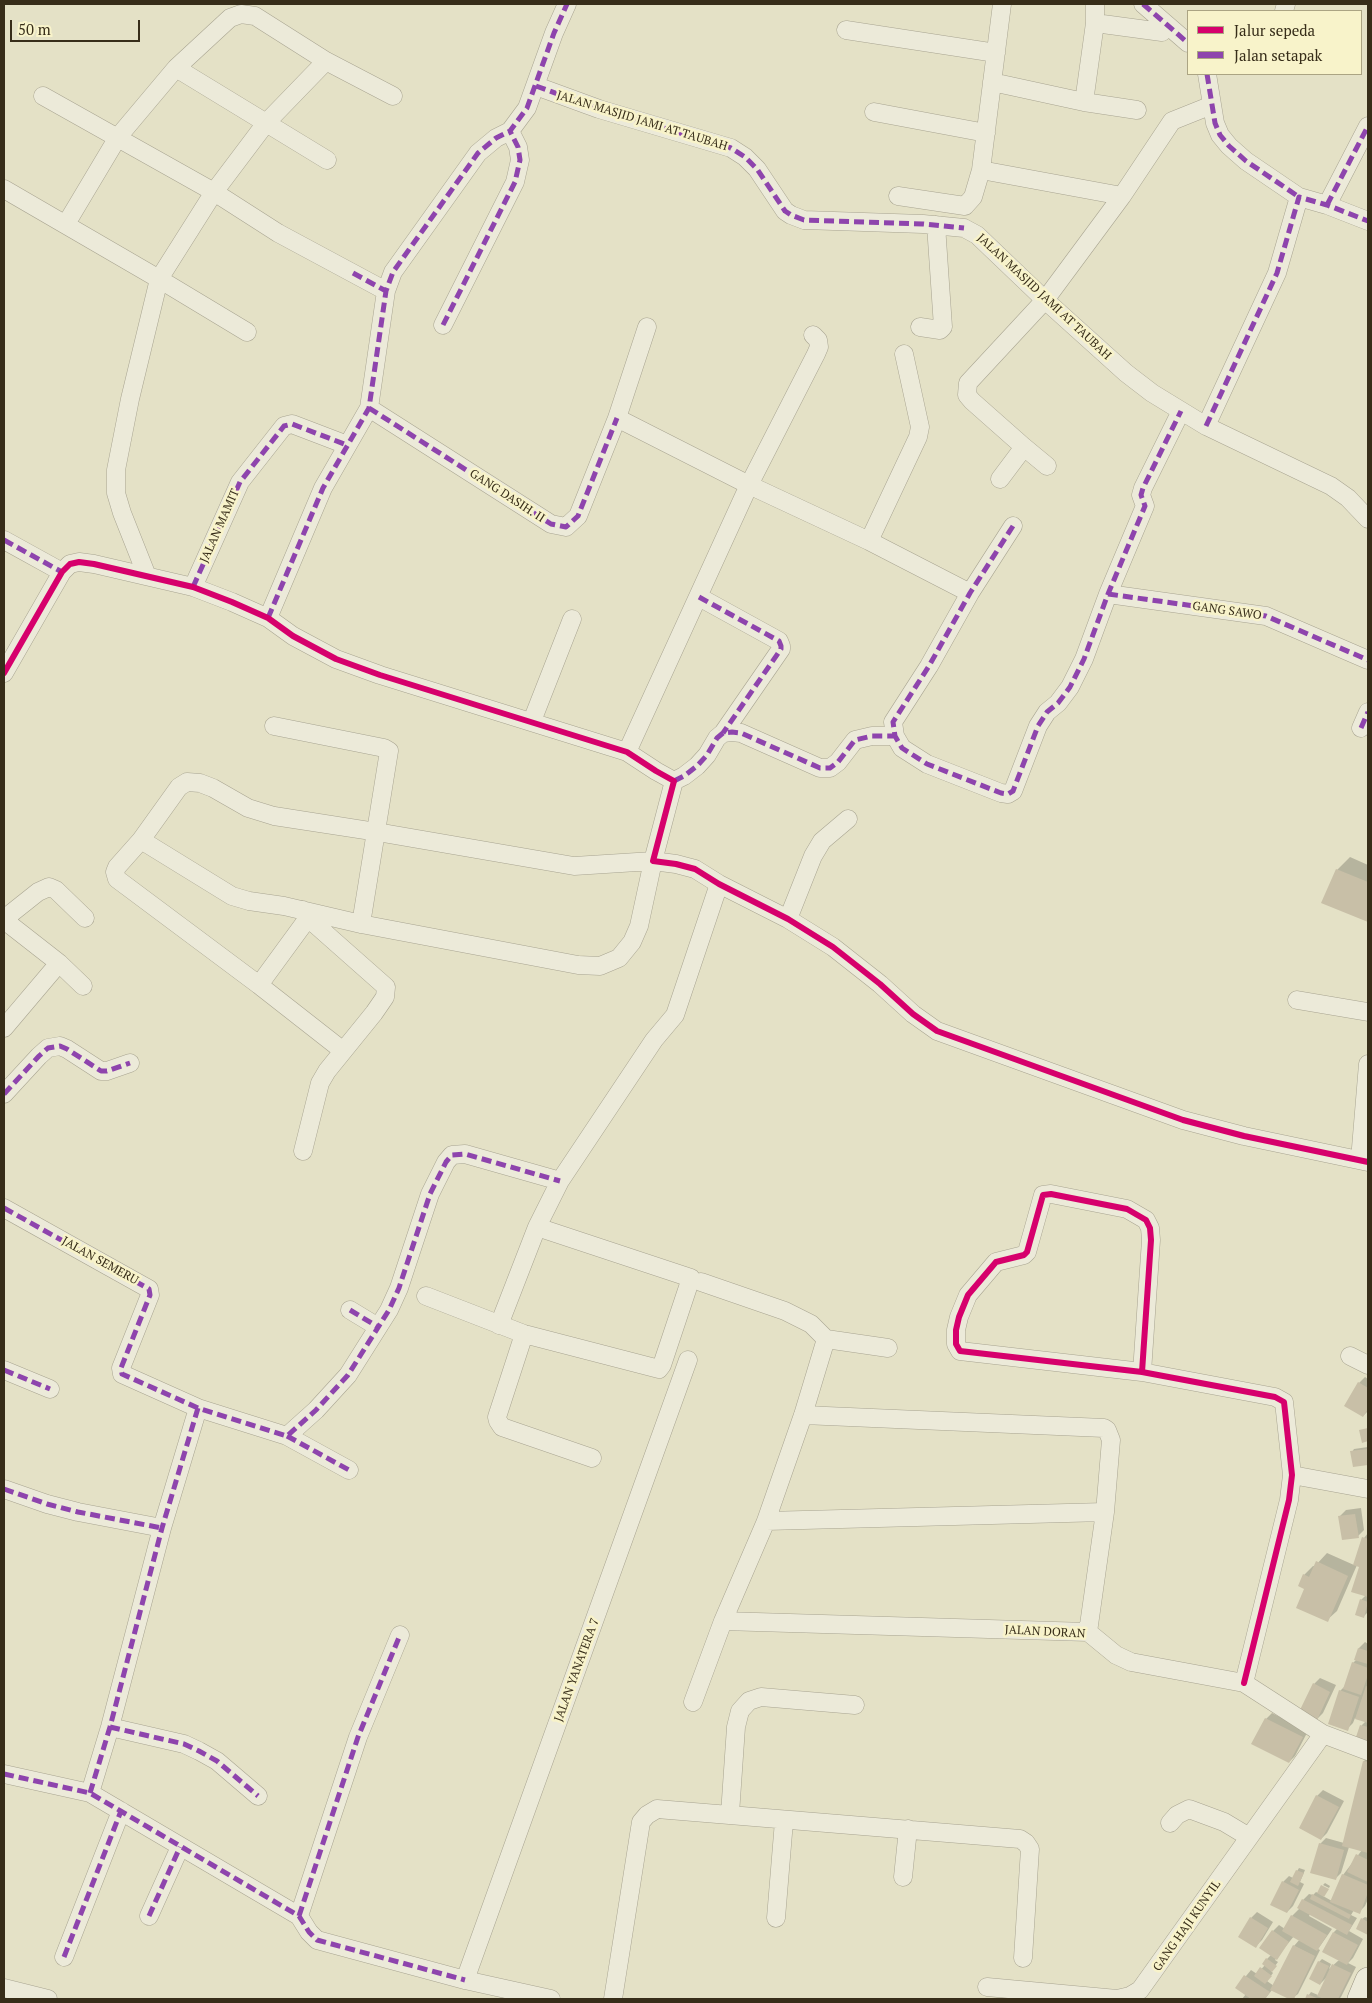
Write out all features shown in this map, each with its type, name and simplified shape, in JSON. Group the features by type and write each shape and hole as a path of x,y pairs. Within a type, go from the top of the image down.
{"main road":[{"path":"1360,1999 1368,1980"}],"street":[{"path":"268,618 323,488 346,444 369,408 386,291 393,272 478,153 496,138 510,131 527,108 554,33 567,4"},
{"path":"898,196 965,206 973,197 981,170 1002,4"},
{"path":"1084,102 1095,22 1095,4"},
{"path":"1143,4 1187,41"},
{"path":"66,224 118,137 176,68 230,18 241,14 255,16 326,61 393,96"},
{"path":"1095,22 1162,32"},
{"path":"846,30 996,53"},
{"path":"147,576 116,493 116,470 130,399 160,278 214,192 266,123 326,61"},
{"path":"176,68 327,160"},
{"path":"1207,75 1216,123 1220,135 1229,146 1246,161 1299,197 1327,205 1368,221"},
{"path":"992,82 1084,102 1137,110"},
{"name":"JALAN MASJID JAMI AT TAUBAH","path":"536,86 599,109 731,148 745,157 756,169 785,210 791,215 804,220 936,225 964,228 977,235 1126,373 1180,411 1206,426 1331,486 1348,498 1368,519"},
{"path":"43,96 214,192 278,233 386,291"},
{"path":"1047,466 972,401 967,395 968,383 1045,300 1122,196 1172,121 1212,105"},
{"path":"874,112 986,133"},
{"path":"1327,205 1368,126"},
{"path":"443,325 515,182 520,160 518,147 510,131"},
{"path":"981,170 1122,196"},
{"path":"4,189 160,278 247,332"},
{"path":"1206,426 1277,273 1299,197"},
{"path":"920,327 940,330 943,328 936,225"},
{"name":"GANG DASIH. II","path":"369,408 550,524 566,527 578,516 617,418 647,327"},
{"path":"627,752 748,485 816,354 819,347 818,340 813,335"},
{"path":"869,541 918,437 920,427 904,354"},
{"path":"1013,526 970,593 893,722 895,736 902,748 927,764 1008,794 1014,791 1038,726 1047,712 1058,703 1070,687 1084,659 1108,594 1145,506 1141,495 1143,488 1180,411"},
{"path":"617,418 748,485 869,541 970,593"},
{"name":"JALAN MAMIT","path":"193,587 240,482 284,426 292,424 346,444"},
{"path":"1000,479 1024,447"},
{"path":"4,540 62,572"},
{"path":"4,673 62,572 70,564 79,562 193,587 268,618 293,636 336,659 380,675 627,752 674,781"},
{"name":"GANG SAWO","path":"1108,594 1266,616 1368,660"},
{"path":"141,840 232,896 249,901 305,914 578,965 600,966 619,958 632,942 639,926 653,861 674,781 697,766 707,755 717,738 723,733 781,649 779,641 699,596"},
{"path":"532,721 572,619"},
{"path":"1361,728 1368,712"},
{"path":"274,726 384,748 389,751 361,924"},
{"path":"723,733 742,734 820,768 830,768 838,762 855,740 872,736 895,736"},
{"path":"342,1050 259,984 116,879 115,872 117,866 141,840 178,787 188,782 200,783 248,808 274,816 574,866 653,861 695,869 719,884 788,919 840,952 913,1014 937,1031 1183,1120 1244,1136 1364,1161 1368,1064"},
{"path":"788,919 813,856 822,841 848,819"},
{"path":"499,1325 537,1227 560,1181 654,1040 675,1015 719,884"},
{"path":"83,986 59,963 4,920 38,892 48,887 56,890 84,918"},
{"path":"259,984 305,914"},
{"path":"303,1151 320,1083 342,1050 374,1013 385,997 386,987 305,914"},
{"path":"4,1028 59,963"},
{"path":"1297,1000 1368,1012"},
{"path":"4,1094 39,1056 48,1048 54,1046 67,1048 101,1071 107,1071 130,1063"},
{"path":"287,1436 316,1410 348,1375 389,1310 430,1194 452,1156 466,1154 560,1181"},
{"path":"1142,1372 1151,1240 1150,1228 1146,1220 1127,1209 1051,1194 1042,1195 1027,1252 1024,1255 996,1262 968,1295 956,1330 958,1349 962,1352 1142,1372 1275,1396 1283,1400 1292,1476 1290,1500 1244,1683"},
{"name":"JALAN SEMERU","path":"4,1208 149,1289 150,1295 121,1368 122,1374 198,1408"},
{"path":"426,1296 524,1334 659,1369 662,1365 691,1278 537,1227"},
{"path":"700,1282 786,1311 811,1324 826,1340 888,1348"},
{"path":"350,1310 378,1327"},
{"path":"524,1334 497,1417 498,1422 502,1426 592,1458"},
{"path":"693,1702 723,1621 766,1521 803,1415 826,1340"},
{"path":"1350,1356 1368,1365"},
{"name":"JALAN YANATERA 7","path":"465,1980 688,1360"},
{"path":"4,1370 50,1389"},
{"path":"90,1793 110,1727 162,1528 198,1408 287,1436 349,1470"},
{"path":"803,1415 1104,1428 1111,1440 1105,1512 1088,1632"},
{"path":"1292,1476 1368,1489"},
{"path":"4,1489 78,1512 162,1528"},
{"path":"766,1521 1105,1512"},
{"name":"JALAN DORAN","path":"723,1621 1088,1632 1116,1655 1131,1662 1244,1683 1322,1734 1368,1751"},
{"path":"299,1916 358,1737 400,1635"},
{"path":"730,1814 736,1727 740,1711 749,1701 761,1697 855,1706"},
{"path":"110,1727 184,1744 217,1761 258,1796"},
{"name":"GANG HAJI KUNYIL","path":"987,1987 1117,1999 1140,1990 1149,1980 1322,1734"},
{"path":"4,1774 90,1793 299,1916 309,1932 317,1940 465,1980 551,1999"},
{"path":"613,1999 641,1822 647,1815 657,1809 1020,1839 1026,1842 1030,1849 1023,1958"},
{"path":"1170,1823 1177,1815 1189,1809 1224,1822 1249,1837"},
{"path":"64,1957 122,1811"},
{"path":"776,1918 784,1821"},
{"path":"903,1876 908,1829"},
{"path":"149,1916 180,1846"},
{"path":"480,1999 494,1987"},
{"path":"4,1988 48,1999"}],"building":[{"path":"1336,869 1368,882 1368,922 1321,903"},
{"path":"1358,1382 1368,1388 1368,1409 1363,1417 1344,1406"},
{"path":"1368,1428 1368,1441 1362,1443 1359,1430"},
{"path":"1368,1449 1368,1465 1353,1467 1350,1451"},
{"path":"1355,1514 1359,1538 1342,1540 1338,1516"},
{"path":"1362,1537 1368,1539 1368,1597 1351,1592 1359,1567 1353,1565"},
{"path":"1316,1561 1348,1576 1328,1622 1296,1608 1304,1589 1298,1586 1303,1574 1309,1577"},
{"path":"1360,1599 1368,1602 1364,1618 1355,1615"},
{"path":"1358,1648 1368,1651 1368,1664 1354,1660"},
{"path":"1352,1662 1368,1668 1368,1675 1361,1695 1343,1689"},
{"path":"1313,1683 1330,1692 1317,1720 1299,1712"},
{"path":"1366,1686 1368,1687 1368,1723 1355,1719"},
{"path":"1339,1690 1359,1697 1348,1731 1328,1724"},
{"path":"1265,1718 1303,1737 1289,1763 1251,1744"},
{"path":"1360,1725 1368,1727 1368,1745 1355,1740"},
{"path":"1363,1761 1368,1762 1368,1853 1342,1846"},
{"path":"1316,1795 1339,1807 1321,1840 1299,1828"},
{"path":"1319,1843 1344,1850 1336,1880 1310,1873"},
{"path":"1356,1854 1368,1860 1368,1882 1347,1872"},
{"path":"1296,1870 1304,1873 1298,1886 1290,1882"},
{"path":"1342,1874 1368,1885 1368,1892 1360,1914 1330,1902"},
{"path":"1282,1881 1299,1890 1287,1913 1270,1905"},
{"path":"1321,1885 1329,1889 1324,1897 1317,1893"},
{"path":"1312,1894 1351,1915 1349,1919 1310,1899"},
{"path":"1302,1899 1352,1925 1347,1935 1297,1908"},
{"path":"1291,1915 1327,1935 1317,1951 1282,1931"},
{"path":"1250,1917 1268,1928 1256,1948 1238,1937"},
{"path":"1361,1918 1368,1922 1368,1935 1356,1929"},
{"path":"1272,1930 1289,1942 1277,1960 1259,1948"},
{"path":"1333,1932 1358,1945 1347,1965 1322,1952"},
{"path":"1293,1945 1315,1956 1294,1999 1289,1999 1270,1990"},
{"path":"1266,1958 1277,1966 1272,1972 1262,1964"},
{"path":"1318,1961 1329,1966 1320,1985 1309,1979"},
{"path":"1332,1964 1351,1973 1338,1999 1324,1999 1317,1996"},
{"path":"1260,1967 1272,1976 1265,1984 1254,1976"},
{"path":"1244,1975 1270,1992 1265,1999 1251,1999 1235,1988"},
{"path":"1307,1994 1319,1999 1305,1999"}],"marked path":[{"path":"268,618 323,488 369,408 386,291 393,272 478,153 496,138 510,131 527,108 554,33 567,4"},
{"path":"1143,4 1187,42"},
{"path":"1207,75 1215,123 1220,135 1246,161 1299,197"},
{"path":"536,86 599,109 731,148 745,157 757,169 785,211 804,220 923,224 964,228"},
{"path":"1327,205 1368,126"},
{"path":"443,325 515,182 520,160 518,147 510,131"},
{"path":"1206,426 1277,273 1299,197 1327,205 1368,221"},
{"path":"353,273 386,291"},
{"path":"369,408 551,524 566,527 578,516 617,418"},
{"path":"1013,526 970,593 929,666 893,722 895,736 902,748 927,764 1008,794 1013,791 1038,726 1047,712 1058,703 1070,687 1084,659 1108,594 1145,506 1141,495 1143,488 1181,411"},
{"path":"193,587 240,482 284,426 292,424 347,445"},
{"path":"4,540 62,572"},
{"path":"1108,594 1266,616 1368,660"},
{"path":"699,597 779,641 781,646 781,649 723,733"},
{"path":"1361,728 1368,712"},
{"path":"674,781 697,766 707,755 717,738 723,733 741,733 820,768 830,768 838,762 855,740 872,736 895,736"},
{"path":"4,1094 48,1048 60,1046 67,1049 101,1071 107,1071 130,1063"},
{"path":"90,1793 110,1727 162,1528 198,1408 287,1436 316,1410 348,1375 389,1310 399,1288 430,1194 446,1162 452,1155 465,1154 560,1181"},
{"path":"4,1208 149,1289 150,1295 121,1368 122,1374 198,1408"},
{"path":"350,1310 378,1327"},
{"path":"4,1370 50,1389"},
{"path":"287,1436 349,1470"},
{"path":"4,1489 47,1504 78,1512 162,1528"},
{"path":"299,1916 358,1737 400,1635"},
{"path":"110,1727 184,1744 217,1761 258,1796"},
{"path":"4,1774 90,1793 299,1916 309,1932 317,1940 465,1980"},
{"path":"64,1957 121,1811"},
{"path":"149,1916 180,1847"}],"cycle path":[{"path":"4,673 62,572 70,564 79,562 94,564 193,587 268,618 293,636 336,659 380,675 627,752 674,781 653,861 695,869 719,884 788,919 833,947 880,984 913,1014 937,1031 1183,1120 1244,1136 1368,1162"},
{"path":"1142,1372 1151,1240 1150,1228 1146,1220 1127,1209 1051,1194 1043,1195 1027,1252 1024,1255 996,1262 968,1295 956,1330 956,1344 960,1351 1142,1372 1275,1397 1284,1402 1292,1475 1289,1500 1244,1683"}]}
